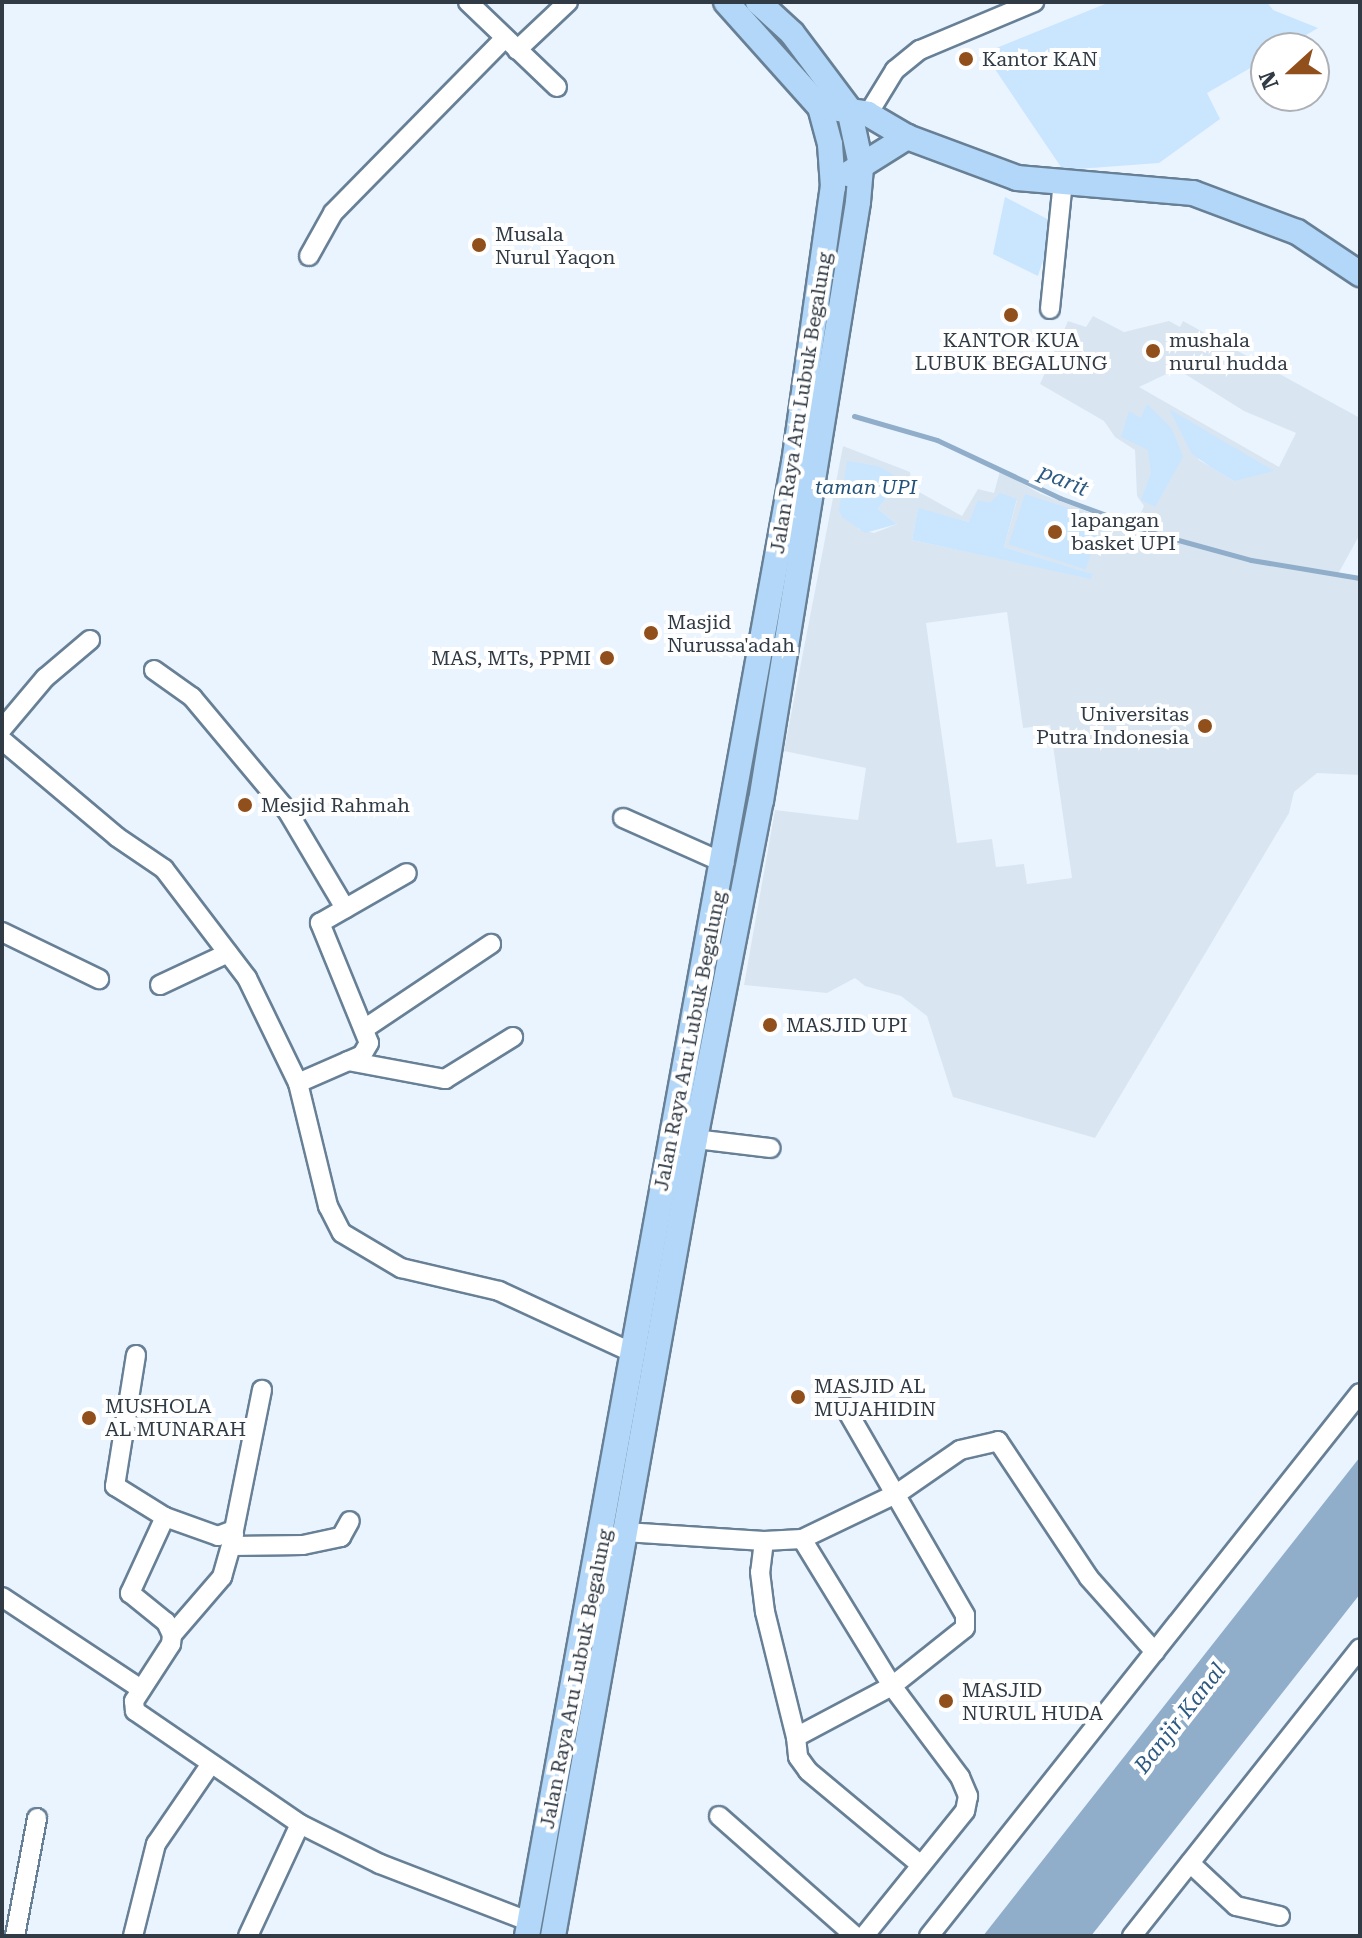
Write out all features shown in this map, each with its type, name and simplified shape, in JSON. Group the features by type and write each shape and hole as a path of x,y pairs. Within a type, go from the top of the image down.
{"main road":[{"path":"726,2 820,107 859,112 907,137 1017,178 1193,193 1297,232 1360,274"},
{"path":"758,2 792,33 859,112 861,165"},
{"name":"Jalan Raya Aru Lubuk Begalung","path":"553,1936 574,1760 633,1353 794,463 833,187 830,144 820,107"},
{"path":"833,187 861,165 907,137"},
{"name":"Jalan Raya Aru Lubuk Begalung","path":"528,1929 574,1760 625,1532 819,466 861,165"},
{"path":"794,463 819,466"},
{"path":"696,993 724,996"}],"street":[{"path":"468,2 557,87"},
{"path":"309,256 333,213 510,45 568,2"},
{"path":"982,2 994,19"},
{"path":"859,112 895,70 920,50 1034,2"},
{"path":"1050,309 1063,182"},
{"path":"2,729 45,678 90,640"},
{"path":"154,670 192,697 288,812 345,908"},
{"path":"2,740 117,837 164,869 247,978 298,1083 328,1206 342,1233 401,1268 499,1291 633,1353"},
{"path":"623,818 724,863"},
{"path":"298,1083 366,1052 369,1043 319,928 345,908 407,873"},
{"path":"2,932 99,979"},
{"path":"364,1029 491,944"},
{"path":"160,985 228,953"},
{"path":"345,1061 445,1079 513,1037"},
{"path":"695,1139 770,1148"},
{"path":"136,1355 115,1486 165,1517 218,1536 318,1542 341,1537 350,1521"},
{"path":"172,1635 222,1577 233,1538 262,1390"},
{"path":"929,1936 1360,1393"},
{"path":"796,1737 892,1686 959,1636 967,1622 898,1493 845,1407"},
{"path":"625,1532 764,1541 802,1539 898,1493 960,1450 998,1441 1089,1578 1155,1652"},
{"path":"165,1517 130,1586 132,1598 166,1622 172,1635 171,1644 134,1701 138,1714 300,1824 380,1864 528,1929"},
{"path":"802,1539 892,1686 960,1777 968,1796 965,1811 864,1936"},
{"path":"764,1541 760,1572 765,1612 796,1737 798,1757 808,1771 921,1865"},
{"path":"2,1597 141,1689"},
{"path":"1132,1936 1360,1648"},
{"path":"133,1936 156,1844 210,1765"},
{"path":"719,1816 855,1936"},
{"path":"15,1936 37,1818"},
{"path":"248,1936 300,1824"},
{"path":"1190,1863 1236,1906 1280,1916"}],"shaded area":[{"name":"Universitas Putra Indonesia","path":"1093,316 1124,332 1169,321 1180,327 1183,321 1360,418 1360,534 1338,574 1360,578 1360,775 1317,773 1294,792 1289,813 1095,1138 953,1097 927,1016 901,996 865,986 855,978 827,993 744,985 775,810 858,820 866,768 784,751 843,446 910,472 912,488 962,516 978,489 994,493 1000,471 1041,494 1134,529 1144,506 1137,496 1135,450 1115,437 1104,421 1040,384 1068,321 1086,327","holes":["1177,369 1244,411 1296,433 1279,467 1139,387","1171,410 1234,481 1199,460","899,478 900,493 892,490 878,509 897,524 874,533 858,529","1017,500 1004,547 1092,574 1091,578 912,540 918,509 969,522 990,503","1007,612 1023,728 1050,725 1072,878 1027,884 1024,864 996,867 992,839 957,843 926,623"]}],"green space":[{"path":"1110,2 1267,2 1273,10 1318,28 1311,32 1250,32 1250,68 1207,93 1220,119 1159,163 1063,170 984,53"},
{"path":"1005,197 1055,223 1038,276 993,254"},
{"path":"1147,404 1172,429 1183,457 1155,507 1141,500 1151,473 1148,450 1121,437 1129,411 1141,418"},
{"path":"1169,409 1274,471 1234,481 1192,454"},
{"name":"taman UPI","path":"847,461 878,466 899,478 900,494 892,490 878,509 897,524 865,533 842,517 839,510"},
{"name":"taman UPI","path":"1000,493 1017,499 1004,547 1093,574 1091,579 912,540 918,508 969,522 978,500 990,503"},
{"name":"lapangan basket UPI","path":"1025,494 1102,519 1086,569 1009,544"}],"water":[{"name":"Banjir Kanal","path":"1360,1457 1360,1594 1091,1936 983,1936"}],"waterway":[{"name":"parit","path":"854,416 937,440 1060,498 1160,535 1251,560 1360,578"}],"place":[{"name":"Kantor KAN","path":"966,59"},
{"name":"Musala Nurul Yaqon","path":"479,245"},
{"name":"KANTOR KUA LUBUK BEGALUNG","path":"1011,315"},
{"name":"mushala nurul hudda","path":"1153,351"},
{"name":"lapangan basket UPI","path":"1055,532"},
{"name":"Masjid Nurussa'adah","path":"651,633"},
{"name":"MAS, MTs, PPMI","path":"607,658"},
{"name":"Universitas Putra Indonesia","path":"1205,726"},
{"name":"Mesjid Rahmah","path":"245,805"},
{"name":"MASJID UPI","path":"770,1025"},
{"name":"MASJID AL MUJAHIDIN","path":"798,1397"},
{"name":"MUSHOLA AL MUNARAH","path":"89,1418"},
{"name":"MASJID NURUL HUDA","path":"946,1701"}]}
